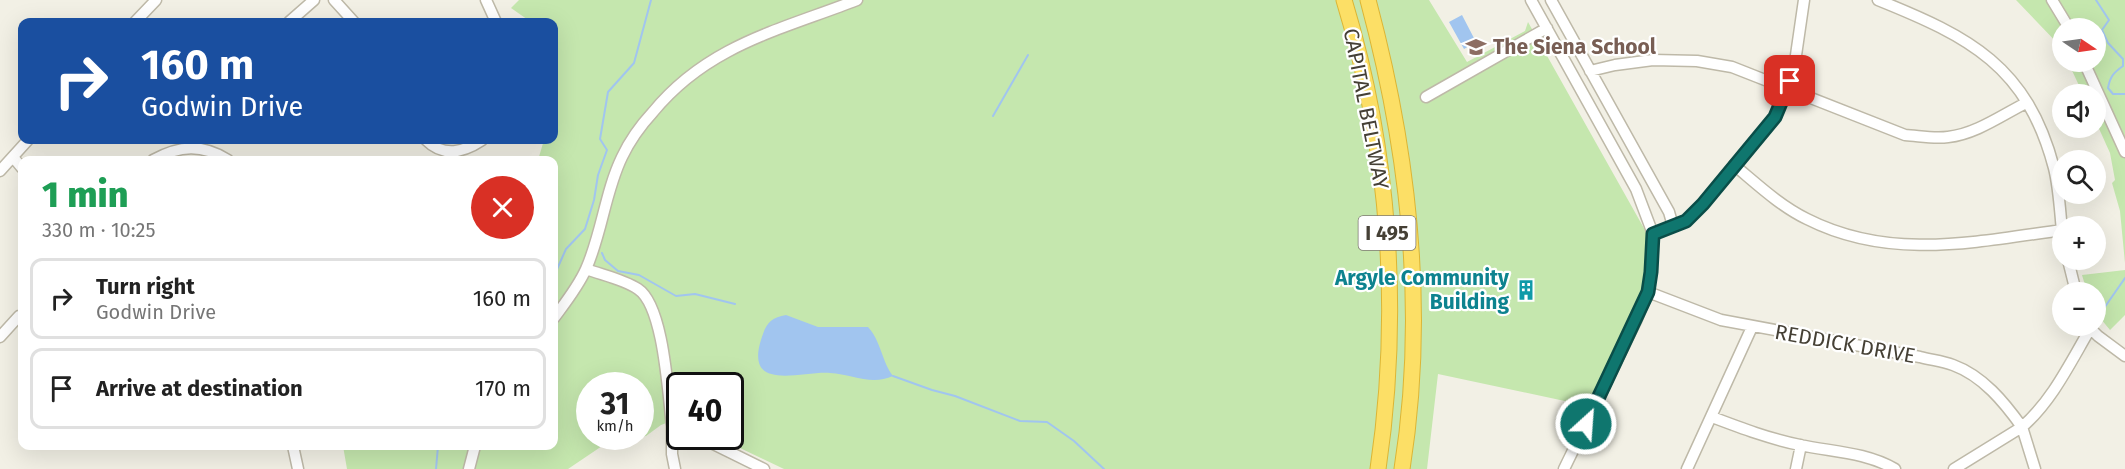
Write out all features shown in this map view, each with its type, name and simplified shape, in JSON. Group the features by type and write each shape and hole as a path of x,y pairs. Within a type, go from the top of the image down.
{"highway":[{"name":"CAPITAL BELTWAY","path":"1344,0 1360,61 1380,168 1386,217 1389,342 1386,406 1378,469"},
{"name":"CAPITAL BELTWAY","path":"1368,0 1384,58 1396,118 1409,216 1412,362 1402,469"}],"street":[{"path":"139,18 156,0"},
{"path":"294,18 314,0"},
{"path":"334,0 350,18"},
{"path":"486,0 494,18"},
{"path":"558,312 586,269 622,156 638,129 665,96 694,71 730,48 759,35 857,0"},
{"path":"1531,0 1636,189 1653,234 1648,292 1564,469"},
{"path":"1551,0 1669,212 1673,226"},
{"path":"1653,234 1686,221 1775,117 1794,69 1804,0"},
{"path":"1878,0 1956,34 1980,49 2009,77 2042,130 2055,170 2060,216"},
{"path":"2052,0 2063,18"},
{"path":"1426,97 1547,28"},
{"path":"1590,71 1653,60 1697,61 1732,67 1905,135 1932,138 1950,137 1969,132 2026,103"},
{"path":"2089,72 2125,152"},
{"path":"0,171 24,144"},
{"path":"433,144 444,150 453,151 467,149 475,144"},
{"path":"160,156 193,147 221,156"},
{"path":"13,157 18,163"},
{"path":"1734,165 1769,194 1806,219 1854,237 1892,244 1947,246 2052,232"},
{"path":"586,269 639,290 651,304 656,317 666,372"},
{"name":"REDDICK DRIVE","path":"1648,292 1721,320 1953,365 1986,386 1999,398 2022,427"},
{"path":"0,337 18,317"},
{"path":"1687,469 1752,327"},
{"path":"1954,469 2022,427 2036,415 2084,336"},
{"path":"2100,336 2125,356"},
{"path":"1712,417 1761,435 1801,445 1853,453 1895,469"},
{"path":"2022,427 2035,469"},
{"path":"1796,469 1801,445"},
{"path":"294,450 298,469"},
{"path":"469,469 474,450"},
{"path":"673,450 675,469"},
{"path":"725,450 764,469"}],"green space":[{"path":"519,0 1429,0 1467,62 1525,31 1528,22 1659,255 1588,406 1438,374 1427,469 784,469 744,450 744,372 666,372 666,423 654,430 654,372 576,372 576,450 596,450 568,469 347,469 344,450 558,450 558,156 539,156 543,144 558,144 558,18 525,18 511,8"},
{"path":"2016,0 2125,0 2125,263 2120,211 2112,183 2115,180 2110,153 2103,138 2106,138 2106,84 2078,84 2073,72 2106,72 2106,18 2052,18 2052,38"},
{"path":"2125,270 2125,315 2110,330 2106,325 2106,282 2084,282 2082,275"}],"water":[{"path":"1462,15 1476,42 1464,49 1449,22"},
{"path":"786,315 818,327 868,327 893,376 869,380 830,373 789,376 766,372 760,365 758,353 763,334 771,321"}],"waterway":[{"path":"558,267 566,249 585,229 594,200 598,175 607,150 600,139 608,92 634,63 651,0"},
{"path":"2096,0 2109,20 2102,30 2108,43 2123,59 2123,66 2112,76 2108,88 2113,94 2125,94"},
{"path":"993,116 1028,55"},
{"path":"602,253 605,260 618,271 639,275 676,296 695,294 735,304"},
{"path":"2106,305 2125,278"},
{"path":"893,376 955,396 1020,421 1047,422 1074,441 1104,469"},
{"path":"436,469 438,450"}],"place":[{"name":"The Siena School","path":"1476,47"},
{"name":"Argyle Community Building","path":"1526,290"}],"route":[{"path":"1586,424 1648,292 1653,234 1686,221 1703,204 1775,117 1790,81"}]}
